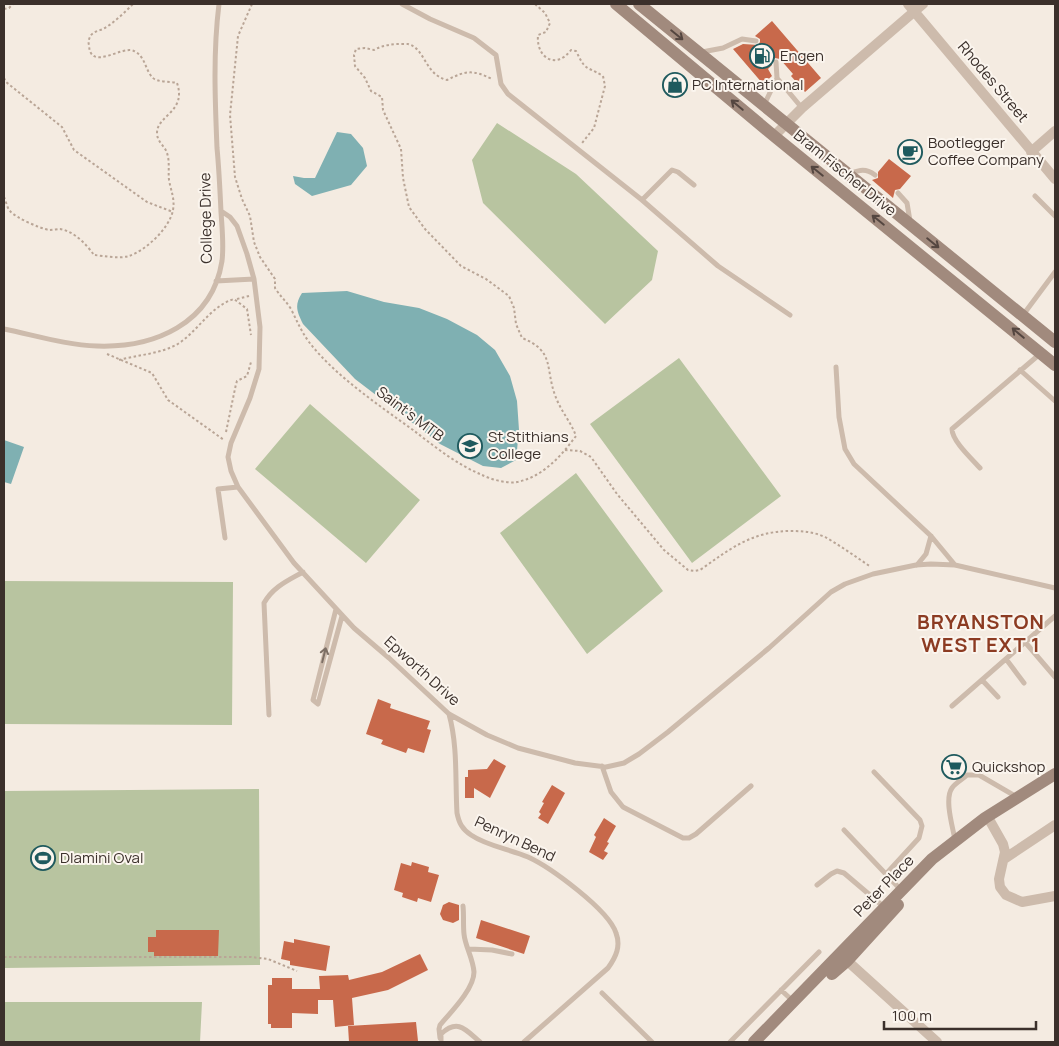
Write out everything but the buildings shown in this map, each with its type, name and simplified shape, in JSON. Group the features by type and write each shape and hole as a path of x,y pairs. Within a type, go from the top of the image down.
{"main road":[{"name":"Bram Fischer Drive","path":"616,4 774,136 1055,365"},
{"name":"Bram Fischer Drive","path":"639,4 1055,342"},
{"name":"Peter Place","path":"754,1042 794,1002 844,958 884,907 932,860 1055,774"},
{"name":"Peter Place","path":"764,1042 956,844 985,818 1055,780"}],"street":[{"path":"774,136 912,7 923,4"},
{"name":"Rhodes Street","path":"912,7 1055,179"},
{"path":"1031,152 1055,131"},
{"path":"990,821 1003,844 1005,852 999,878 1000,888 1006,895 1022,902 1055,896"},
{"path":"1004,859 1055,825"},
{"path":"844,958 937,1042"}],"lane":[{"name":"College Drive","path":"4,329 73,344 118,346 143,342 176,329 191,318 206,301 216,281 222,250 215,106 216,39 219,4"},
{"path":"402,4 430,19 474,38 496,55 501,84 508,94 642,200 718,266 790,315"},
{"path":"699,53 723,48 742,39 756,41"},
{"path":"764,105 776,78 776,62"},
{"path":"776,78 802,108"},
{"path":"642,200 672,170 678,172 694,185"},
{"path":"848,174 863,170 875,175"},
{"path":"898,193 907,203 910,224"},
{"path":"1035,196 1055,216"},
{"name":"Epworth Drive","path":"221,212 230,217 237,226 248,254 254,279 260,327 261,358 256,380 231,443 228,457 231,471 238,487 303,572 342,616 449,714 487,735 518,748 575,763 602,766 624,763 654,743 770,648 831,592 845,584 880,573 916,565 931,564 955,565 992,572 1033,584 1055,588"},
{"path":"1023,315 1055,272"},
{"path":"216,281 254,279"},
{"path":"980,468 956,440 952,433 952,428 1041,353"},
{"path":"836,367 839,417 845,449 854,464 931,536 955,565"},
{"path":"1020,370 1055,401"},
{"path":"225,538 218,489 238,487"},
{"path":"916,565 926,554 931,536"},
{"path":"269,715 264,603 270,593 276,588 303,572"},
{"path":"336,609 313,700 318,704 342,616"},
{"path":"952,706 1055,616"},
{"path":"1025,642 1055,677"},
{"path":"1006,659 1024,683"},
{"path":"982,680 998,697"},
{"name":"Penryn Bend","path":"449,714 456,749 456,813 460,824 464,829 484,842 509,849 549,868 604,915 613,925 616,933 617,953 608,968 524,1042"},
{"path":"602,766 611,792 624,807 683,838 689,838 696,834 751,786"},
{"path":"874,772 920,820 922,826 919,838 886,874"},
{"path":"956,844 949,805 949,794 951,788 967,775 979,775 1021,799"},
{"path":"844,830 901,890"},
{"path":"818,885 831,874 838,871 844,873 884,907"},
{"path":"441,1040 440,1024 463,996 474,971 464,934 464,906"},
{"path":"469,949 492,950 512,954"},
{"path":"730,1042 819,952"},
{"path":"782,990 794,1002"},
{"path":"602,993 652,1042"},
{"path":"441,1040 441,1034 456,1025 480,1042"}],"path":[{"path":"4,10 10,8 13,4"},
{"path":"4,197 10,211 22,219 50,230 61,229 86,243 94,255 128,256 143,249 164,230 173,212 174,196 169,179 170,166 167,152 159,141 157,132 161,124 178,104 181,93 178,83 169,80 159,81 152,77 141,57 134,51 125,50 104,58 96,57 88,46 90,37 95,32 103,29 133,4"},
{"name":"Saint's MTB","path":"252,4 238,36 230,115 235,177 250,216 254,242 260,257 275,279 275,288 286,302 297,324 310,343 374,401 440,450 480,474 499,480 516,482 534,475 551,465 576,436 555,395 550,365 535,343 522,338 516,324 510,296 486,279 461,266 425,229 409,207 403,178 401,149 383,110 382,97 371,91 365,78 355,66 354,55 356,49 374,50 380,46 409,44 420,52 428,67 438,78 447,80 460,74 477,72 501,84"},
{"path":"535,4 546,12 550,23 546,32 538,35 538,45 542,54 549,59 558,60 566,56 571,50 576,51 581,63 586,68 603,76 606,86 594,128 578,148"},
{"path":"4,78 6,82 62,127 74,150 147,202 173,212"},
{"path":"119,360 175,345 220,306 231,300 250,296"},
{"path":"236,299 247,309 251,337"},
{"path":"96,346 119,360 139,366 152,373 168,400 224,440 236,384 237,381 247,376 252,354"},
{"path":"565,450 580,451 591,457 617,494 664,550 688,570 700,570 744,541 756,536 773,532 804,531 825,537 880,573"},
{"path":"4,957 251,957 268,959 297,971"}],"green space":[{"path":"497,123 576,174 658,251 652,280 605,324 483,203 472,160"},
{"path":"679,358 781,496 692,563 590,424"},
{"path":"310,404 420,500 366,563 255,469"},
{"path":"576,473 663,591 587,654 500,533"},
{"path":"4,581 233,582 232,725 4,724"},
{"path":"259,789 260,965 4,968 4,791"},
{"path":"4,1002 202,1002 200,1042 4,1042"}],"water":[{"path":"337,132 351,134 363,148 367,166 351,185 312,196 295,184 293,176 315,178"},
{"path":"347,291 384,302 419,308 447,319 477,335 495,350 510,376 517,401 519,430 516,460 501,468 483,466 440,444 355,379 303,324 297,308 302,293"},
{"path":"4,440 24,447 11,484 4,482"}],"place":[{"name":"Engen","path":"762,56"},
{"name":"PC International","path":"675,85"},
{"name":"Bootlegger Coffee Company","path":"910,152"},
{"name":"St Stithians College","path":"470,446"},
{"name":"Quickshop","path":"954,767"},
{"name":"Dlamini Oval","path":"43,858"}],"district":[{"name":"BRYANSTON WEST EXT 1","path":"981,634"}]}
